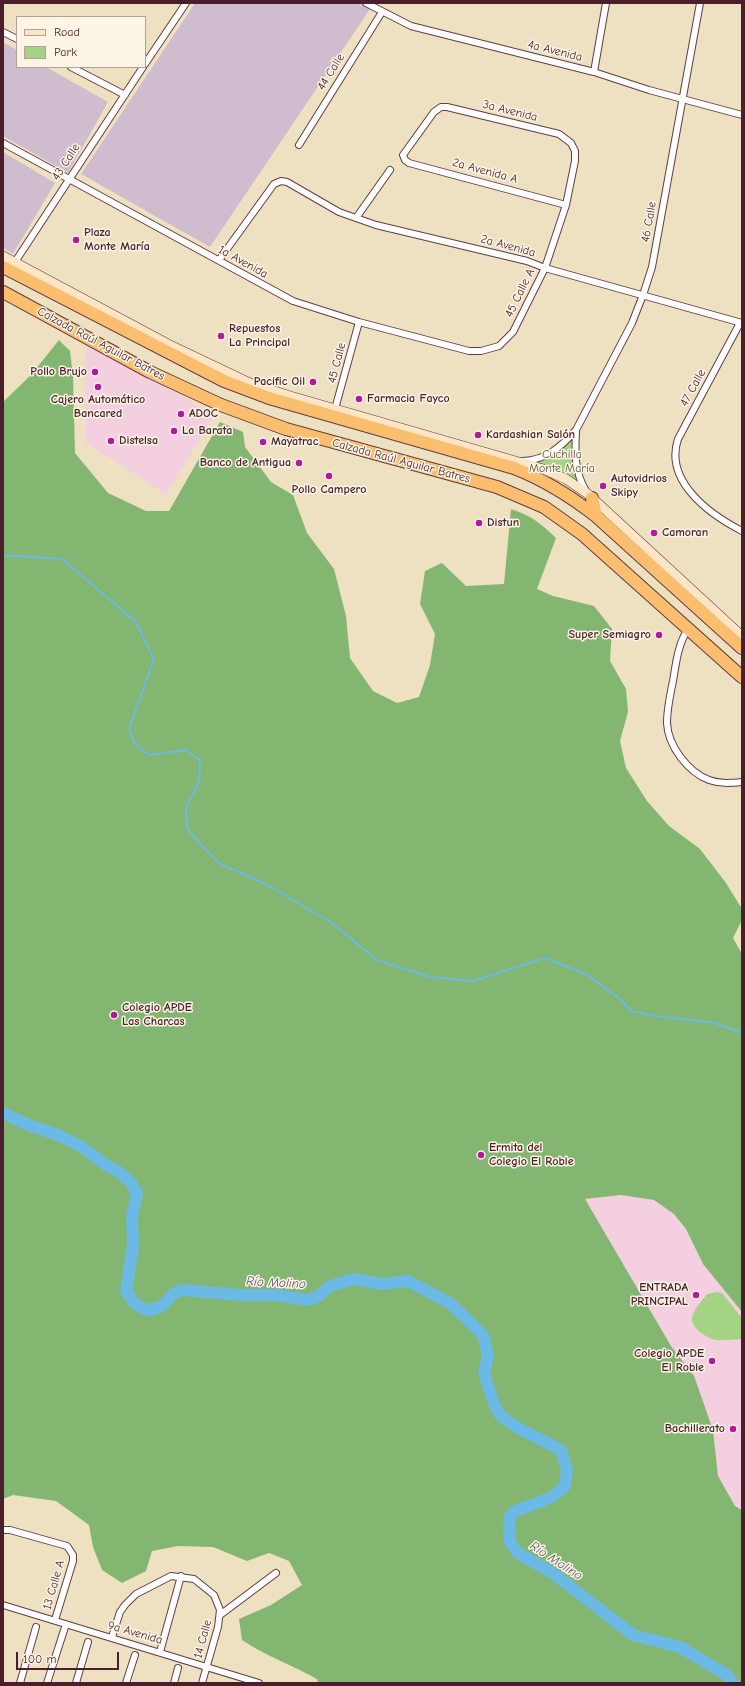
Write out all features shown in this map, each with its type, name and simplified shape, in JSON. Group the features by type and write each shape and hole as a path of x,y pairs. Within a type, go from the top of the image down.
{"highway":[{"name":"Calzada Raúl Aguilar Batres","path":"9,266 184,361 224,381 269,398 514,468 543,480 573,498 596,516 742,648"},
{"name":"Calzada Raúl Aguilar Batres","path":"3,292 150,372 221,405 286,430 496,487 544,507 582,534 742,677"},
{"path":"149,334 184,361"},
{"path":"590,496 596,516"}],"street":[{"path":"146,63 186,3"},
{"name":"4a Avenida","path":"366,3 411,26 594,72 649,90 742,115"},
{"path":"594,72 606,3"},
{"name":"46 Calle","path":"518,461 533,461 548,455 567,441 576,430 632,323 643,296 658,240 700,3"},
{"name":"44 Calle","path":"299,145 382,12"},
{"path":"3,32 16,38"},
{"path":"73,68 125,95"},
{"name":"43 Calle","path":"9,266 142,68"},
{"name":"3a Avenida","path":"402,155 434,112 441,107 452,108 559,134 566,138 571,144"},
{"name":"1a Avenida","path":"3,143 293,301 359,322 469,351 491,350"},
{"name":"45 Calle A","path":"491,350 500,346 513,332 545,268 566,205 575,161 575,151 571,144"},
{"name":"2a Avenida A","path":"402,155 409,163 566,205"},
{"path":"356,218 390,170"},
{"name":"2a Avenida","path":"219,260 274,184 281,181 287,182 322,203 376,225 527,261 545,268 741,323"},
{"path":"3,256 9,266 250,383 335,409 518,461 555,474 590,496 742,636"},
{"name":"45 Calle","path":"335,409 359,322"},
{"name":"47 Calle","path":"741,323 678,439 675,447 675,465 685,485 696,498 719,517 742,531"},
{"name":"46 Calle","path":"576,430 575,466 581,483 590,496"},
{"path":"688,629 682,638 676,660 667,724 672,742 676,750 692,769 708,780 719,783 742,782"},
{"name":"13 Calle A","path":"3,1530 10,1530 67,1546 73,1555 71,1568 55,1620"},
{"path":"220,1616 233,1603 276,1572"},
{"path":"112,1637 122,1608 129,1600 143,1590 168,1577 181,1576 160,1652"},
{"name":"14 Calle","path":"181,1576 200,1582 217,1600 220,1616 202,1683"},
{"name":"9a Avenida","path":"3,1605 259,1683"},
{"path":"47,1683 66,1624"},
{"path":"20,1683 36,1627"},
{"path":"76,1683 88,1642"},
{"path":"126,1683 135,1655"},
{"path":"174,1683 178,1668"}],"shaded area":[{"path":"195,3 358,3 370,9 210,247 81,174"},
{"path":"3,42 16,49 16,68 48,68 108,102 68,173 3,136"},
{"path":"3,152 55,183 13,254 3,248"},
{"path":"93,339 214,416 166,494 86,443 85,352"},
{"name":"Colegio APDE El Roble","path":"621,1195 654,1200 674,1214 686,1229 703,1264 742,1312 742,1510 735,1506 718,1476 713,1430 694,1376 671,1346 585,1199"}],"green space":[{"path":"59,340 70,351 73,376 75,453 108,493 146,511 169,511 220,422 243,432 245,447 271,482 293,495 307,533 334,569 346,616 350,658 373,691 397,703 419,697 430,665 435,634 420,604 425,571 442,563 466,586 504,584 511,509 535,520 556,538 537,589 553,596 594,606 612,629 610,661 626,689 628,712 620,741 626,768 647,801 669,826 700,849 726,883 742,909 742,920 733,938 742,954 742,1312 703,1264 686,1229 674,1214 654,1200 621,1195 585,1199 671,1346 694,1376 713,1430 718,1476 735,1506 742,1510 742,1683 318,1683 317,1679 260,1651 242,1640 239,1619 271,1605 302,1585 289,1561 269,1553 247,1561 213,1547 178,1546 152,1551 146,1571 122,1583 102,1570 93,1547 89,1525 56,1501 13,1495 3,1499 3,402 31,375"},
{"name":"Cuchilla Monte María","path":"576,430 580,484 532,462 569,443"},
{"path":"717,1292 722,1293 742,1318 742,1339 713,1339 703,1334 695,1327 692,1319 698,1306 707,1294"}],"waterway":[{"path":"3,555 62,559 136,622 154,659 129,729 135,744 149,755 186,750 200,760 199,782 186,808 187,828 220,864 264,883 332,923 377,960 430,977 473,981 545,958 586,974 620,999 631,1011 655,1016 715,1023 742,1033"},
{"name":"Río Molino","path":"3,1113 31,1126 58,1135 82,1147 106,1165 119,1172 131,1183 137,1193 132,1216 133,1246 126,1291 133,1301 141,1308 151,1310 162,1306 173,1294 182,1290 241,1295 277,1295 307,1300 317,1297 330,1286 354,1279 381,1284 408,1281 450,1303 483,1335 488,1355 484,1373 494,1404 500,1415 516,1427 561,1450 567,1471 565,1486 552,1497 513,1512 509,1518 510,1542 518,1553 554,1574 633,1635 680,1647 727,1675 733,1683"}],"place":[{"name":"Plaza Monte María","path":"76,240"},
{"name":"Repuestos La Principal","path":"221,336"},
{"name":"Pollo Brujo","path":"95,372"},
{"name":"Pacific Oil","path":"313,382"},
{"name":"Cajero Automático Bancared","path":"98,387"},
{"name":"Farmacia Fayco","path":"359,399"},
{"name":"ADOC","path":"181,414"},
{"name":"La Barata","path":"174,431"},
{"name":"Kardashian Salón","path":"478,435"},
{"name":"Distelsa","path":"111,441"},
{"name":"Mayatrac","path":"263,442"},
{"name":"Banco de Antigua","path":"299,463"},
{"name":"Pollo Campero","path":"329,476"},
{"name":"Autovidrios Skipy","path":"603,486"},
{"name":"Distun","path":"479,523"},
{"name":"Camoran","path":"654,533"},
{"name":"Super Semiagro","path":"659,635"},
{"name":"Colegio APDE Las Charcas","path":"114,1015"},
{"name":"Ermita del Colegio El Roble","path":"481,1155"},
{"name":"ENTRADA PRINCIPAL","path":"696,1295"},
{"name":"Colegio APDE El Roble","path":"712,1361"},
{"name":"Bachillerato","path":"733,1429"}]}
